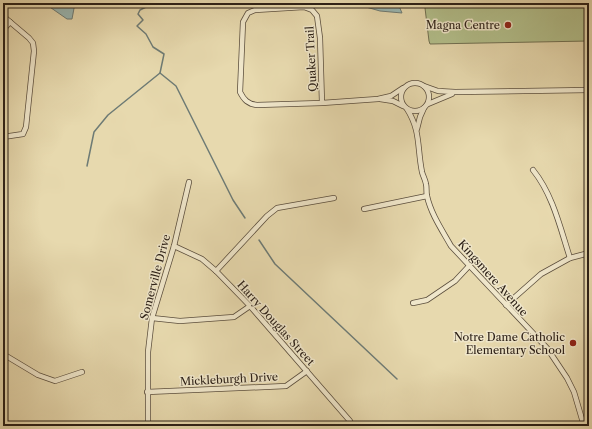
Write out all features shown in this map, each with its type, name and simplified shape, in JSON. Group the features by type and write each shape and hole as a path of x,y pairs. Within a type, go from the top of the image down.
{"street":[{"name":"Quaker Trail","path":"322,103 320,38 316,14 308,8 299,7 255,10 248,13 243,22 240,92 242,97 249,104 322,103 378,99 392,96 403,88"},
{"path":"3,16 29,38 33,43 34,51 26,127 23,134 3,137"},
{"path":"3,30 10,22"},
{"path":"455,92 439,98 416,111 406,108 400,97 403,88 414,82 438,91 455,92 589,90"},
{"path":"424,86 429,94 426,106"},
{"name":"Quaker Trail","path":"378,99 393,101 406,108"},
{"name":"Kingsmere Avenue","path":"417,129 420,117 426,106"},
{"name":"Kingsmere Avenue","path":"406,108 417,129 422,172 426,183 427,196 436,220 448,241 469,266 547,348 560,366 574,392 584,426"},
{"path":"532,170 546,188 570,258"},
{"name":"Somerville Drive","path":"148,426 148,352 152,318 174,246 189,182"},
{"path":"364,209 427,196"},
{"path":"216,270 267,216 277,208 334,198"},
{"name":"Harry Douglas Street","path":"174,246 202,259 216,270 307,371 350,421 352,426"},
{"path":"506,305 541,274 570,258 589,253"},
{"path":"413,303 427,300 455,281 469,266"},
{"path":"152,318 180,321 234,317 250,306"},
{"path":"3,354 38,375 55,381 82,372"},
{"name":"Mickleburgh Drive","path":"147,392 286,386 307,371"}],"green space":[{"name":"Magna Centre","path":"421,3 589,3 589,41 430,44 425,8"}],"water":[{"path":"44,3 75,3 72,19 67,19"},
{"path":"352,3 393,3 399,6 402,13 380,11"}],"waterway":[{"path":"87,166 94,132 108,115 160,73 164,54 153,47 146,34 137,26 143,20 138,14 140,10 146,7 146,3"},
{"path":"160,73 176,86 233,200 245,218"},
{"path":"259,240 275,264 397,379"}],"place":[{"name":"Magna Centre","path":"508,25"},
{"name":"Notre Dame Catholic Elementary School","path":"573,343"}]}
